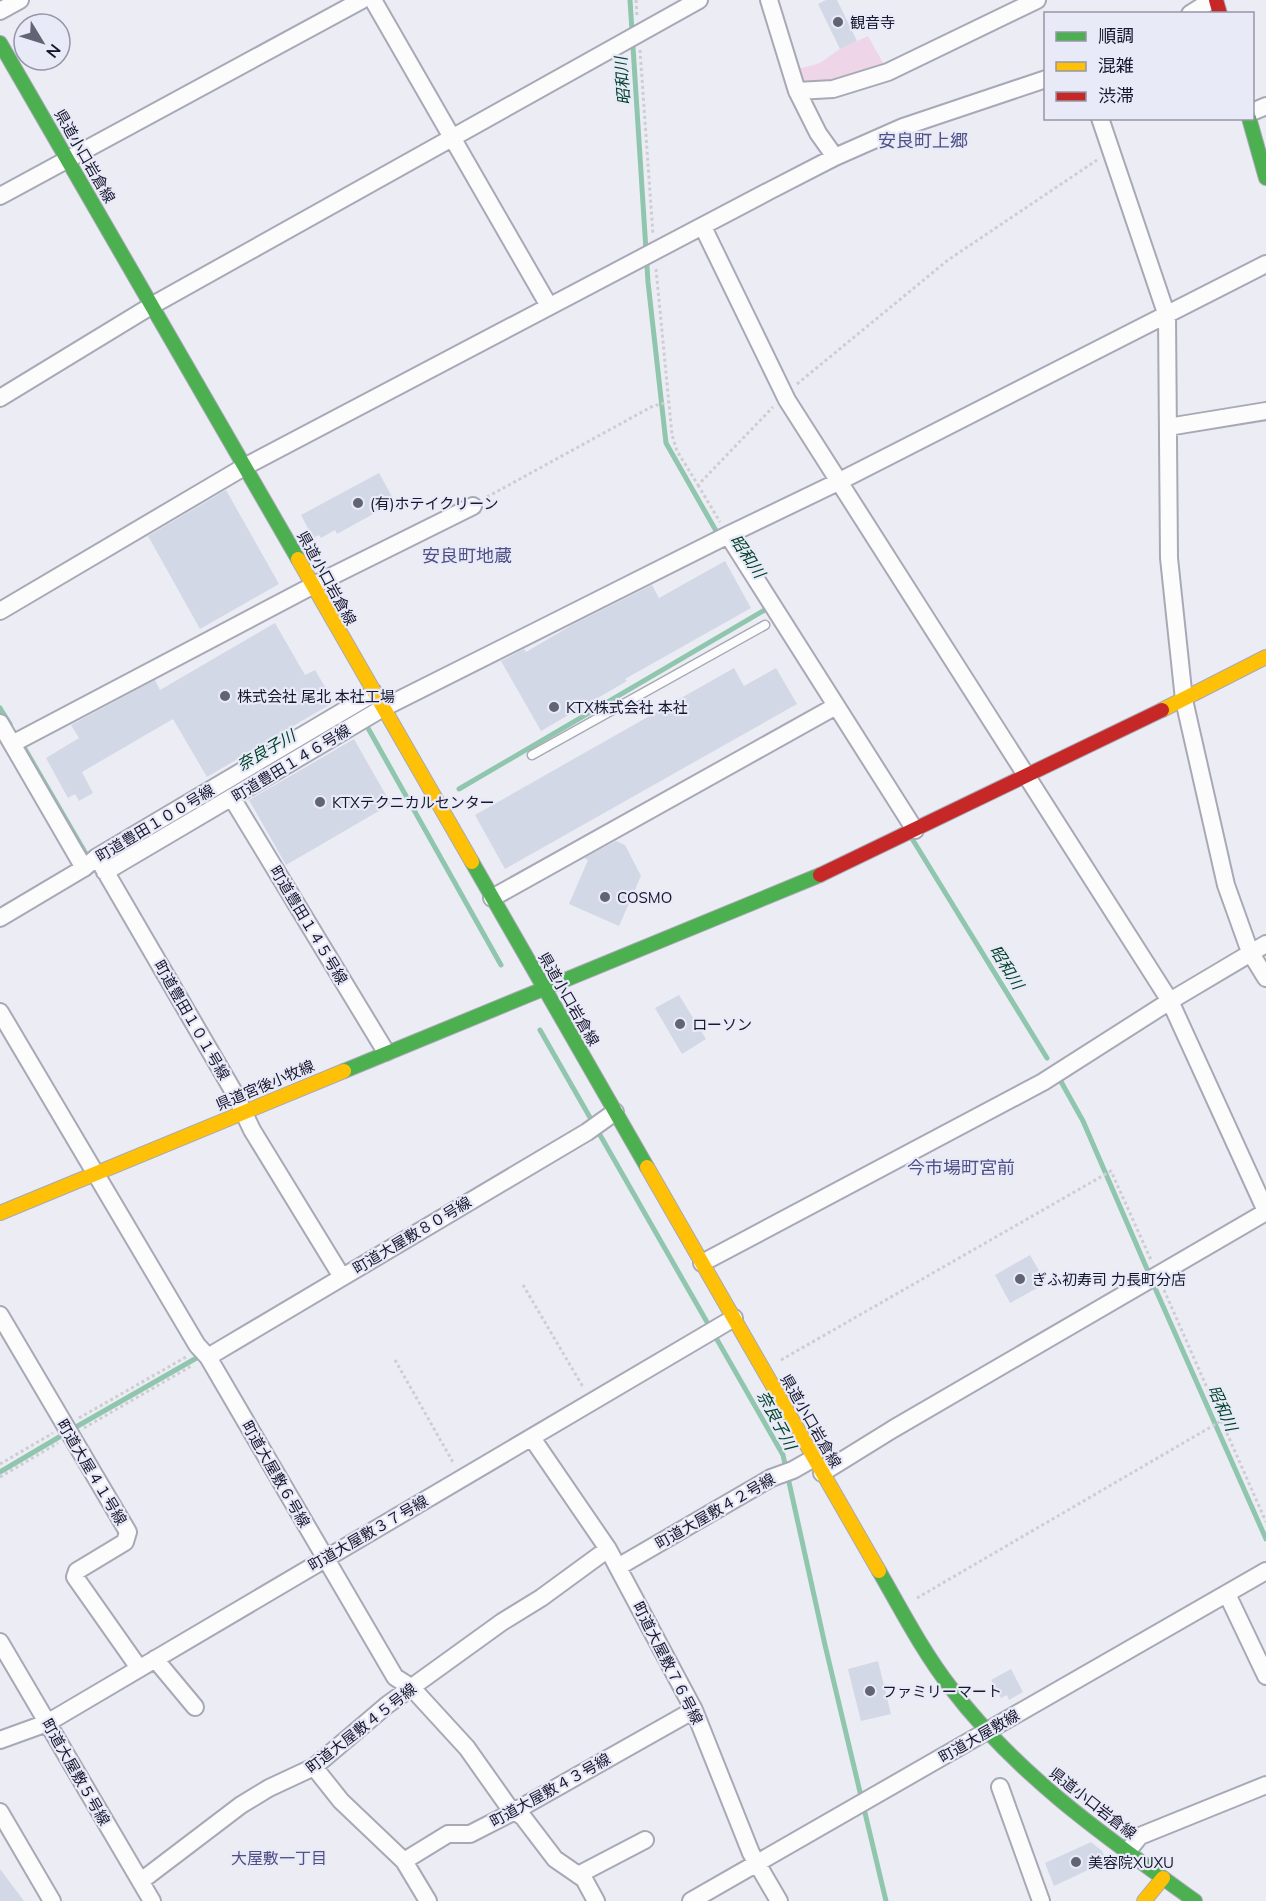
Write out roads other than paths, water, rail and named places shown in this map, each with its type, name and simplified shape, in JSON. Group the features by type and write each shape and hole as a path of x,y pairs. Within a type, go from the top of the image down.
{"main road":[{"name":"県道小口岩倉線","path":"0,43 818,1466 943,1678 987,1731 1055,1797 1195,1901"},
{"path":"1250,120 1266,178"},
{"name":"県道宮後小牧線","path":"0,1213 543,987 832,870 1184,700 1266,657"},
{"path":"1144,1901 1163,1878"}],"street":[{"path":"0,11 20,0"},
{"path":"0,196 362,0"},
{"path":"373,0 549,306"},
{"path":"0,398 151,306 699,0"},
{"path":"769,0 797,91 818,133 835,157"},
{"path":"797,91 833,89 888,72 1037,0"},
{"path":"1193,12 1214,0"},
{"path":"0,611 244,466 835,157 903,127 1044,80"},
{"path":"1101,120 1167,316 1169,558 1184,700 1226,885 1250,952 1266,978"},
{"path":"703,227 784,395 1170,1000 1266,1212"},
{"name":"町道豊田１４６号線","path":"105,872 383,708 721,538 838,482 1266,264"},
{"path":"1168,427 1266,411"},
{"path":"12,744 312,586 472,506"},
{"path":"721,538 909,833"},
{"name":"町道豊田１００号線","path":"0,918 374,693"},
{"path":"492,898 831,709"},
{"name":"町道豊田１０１号線","path":"0,723 90,863 105,872 235,1094 252,1130 342,1277"},
{"name":"町道豊田１４５号線","path":"232,798 387,1052"},
{"path":"702,1263 1043,1082 1170,1000 1266,944"},
{"name":"町道大屋敷６号線","path":"0,1012 196,1345 208,1357 395,1677 412,1688 467,1748 508,1806 523,1817 555,1859 584,1879 596,1901"},
{"name":"町道大屋敷８０号線","path":"208,1357 587,1132 615,1112"},
{"name":"町道大屋敷４２号線","path":"618,1566 771,1478 793,1470 818,1466 893,1429 1266,1212"},
{"name":"町道大屋４１号線","path":"0,1315 128,1535 125,1542 77,1571 75,1577 139,1668"},
{"name":"町道大屋敷３７号線","path":"0,1740 47,1723 734,1318"},
{"name":"町道大屋敷７６号線","path":"532,1438 618,1566 694,1710 751,1853 779,1901"},
{"name":"町道大屋敷４５号線","path":"141,1881 241,1805 269,1788 314,1767 387,1705 493,1629 542,1599 608,1548"},
{"name":"町道大屋敷線","path":"691,1901 1266,1571"},
{"path":"1227,1594 1266,1676"},
{"name":"町道大屋敷５号線","path":"0,1642 152,1901"},
{"path":"155,1659 195,1707"},
{"name":"町道大屋敷４３号線","path":"404,1861 448,1834 470,1834 515,1811 694,1710"},
{"path":"314,1767 341,1801 404,1861 428,1901"},
{"path":"1127,1852 1140,1836 1266,1785"},
{"path":"1000,1787 1041,1901"},
{"path":"0,1812 52,1901"},
{"path":"578,1875 645,1840"}],"lane":[{"path":"532,755 765,625"},
{"path":"223,782 232,798"}],"waterway":[{"name":"昭和川","path":"630,0 648,282 666,443 719,536"},
{"path":"459,789 768,608"},
{"name":"奈良子川","path":"0,708 10,724"},
{"name":"奈良子川","path":"300,746 349,717"},
{"name":"奈良子川","path":"364,721 501,965"},
{"name":"奈良子川","path":"21,742 89,859"},
{"name":"奈良子川","path":"202,804 233,786"},
{"name":"昭和川","path":"911,837 1047,1058"},
{"name":"奈良子川","path":"540,1030 783,1455 825,1645 886,1901"},
{"name":"昭和川","path":"1059,1078 1083,1121 1147,1269"},
{"name":"昭和川","path":"1155,1288 1266,1539"},
{"path":"76,1427 200,1356"},
{"path":"0,1472 66,1433"}],"place":[{"name":"観音寺","path":"838,22"},
{"name":"(有)ホテイクリーン","path":"358,503"},
{"name":"株式会社 尾北 本社工場","path":"225,696"},
{"name":"KTX株式会社 本社","path":"554,707"},
{"name":"KTXテクニカルセンター","path":"320,802"},
{"name":"COSMO","path":"605,897"},
{"name":"ローソン","path":"680,1024"},
{"name":"ぎふ初寿司 力長町分店","path":"1020,1279"},
{"name":"ファミリーマート","path":"870,1691"},
{"name":"美容院XUXU","path":"1076,1862"}],"district":[{"name":"安良町上郷","path":"923,140"},
{"name":"安良町地蔵","path":"467,555"},
{"name":"今市場町宮前","path":"961,1167"},
{"name":"大屋敷一丁目","path":"279,1858"}]}
